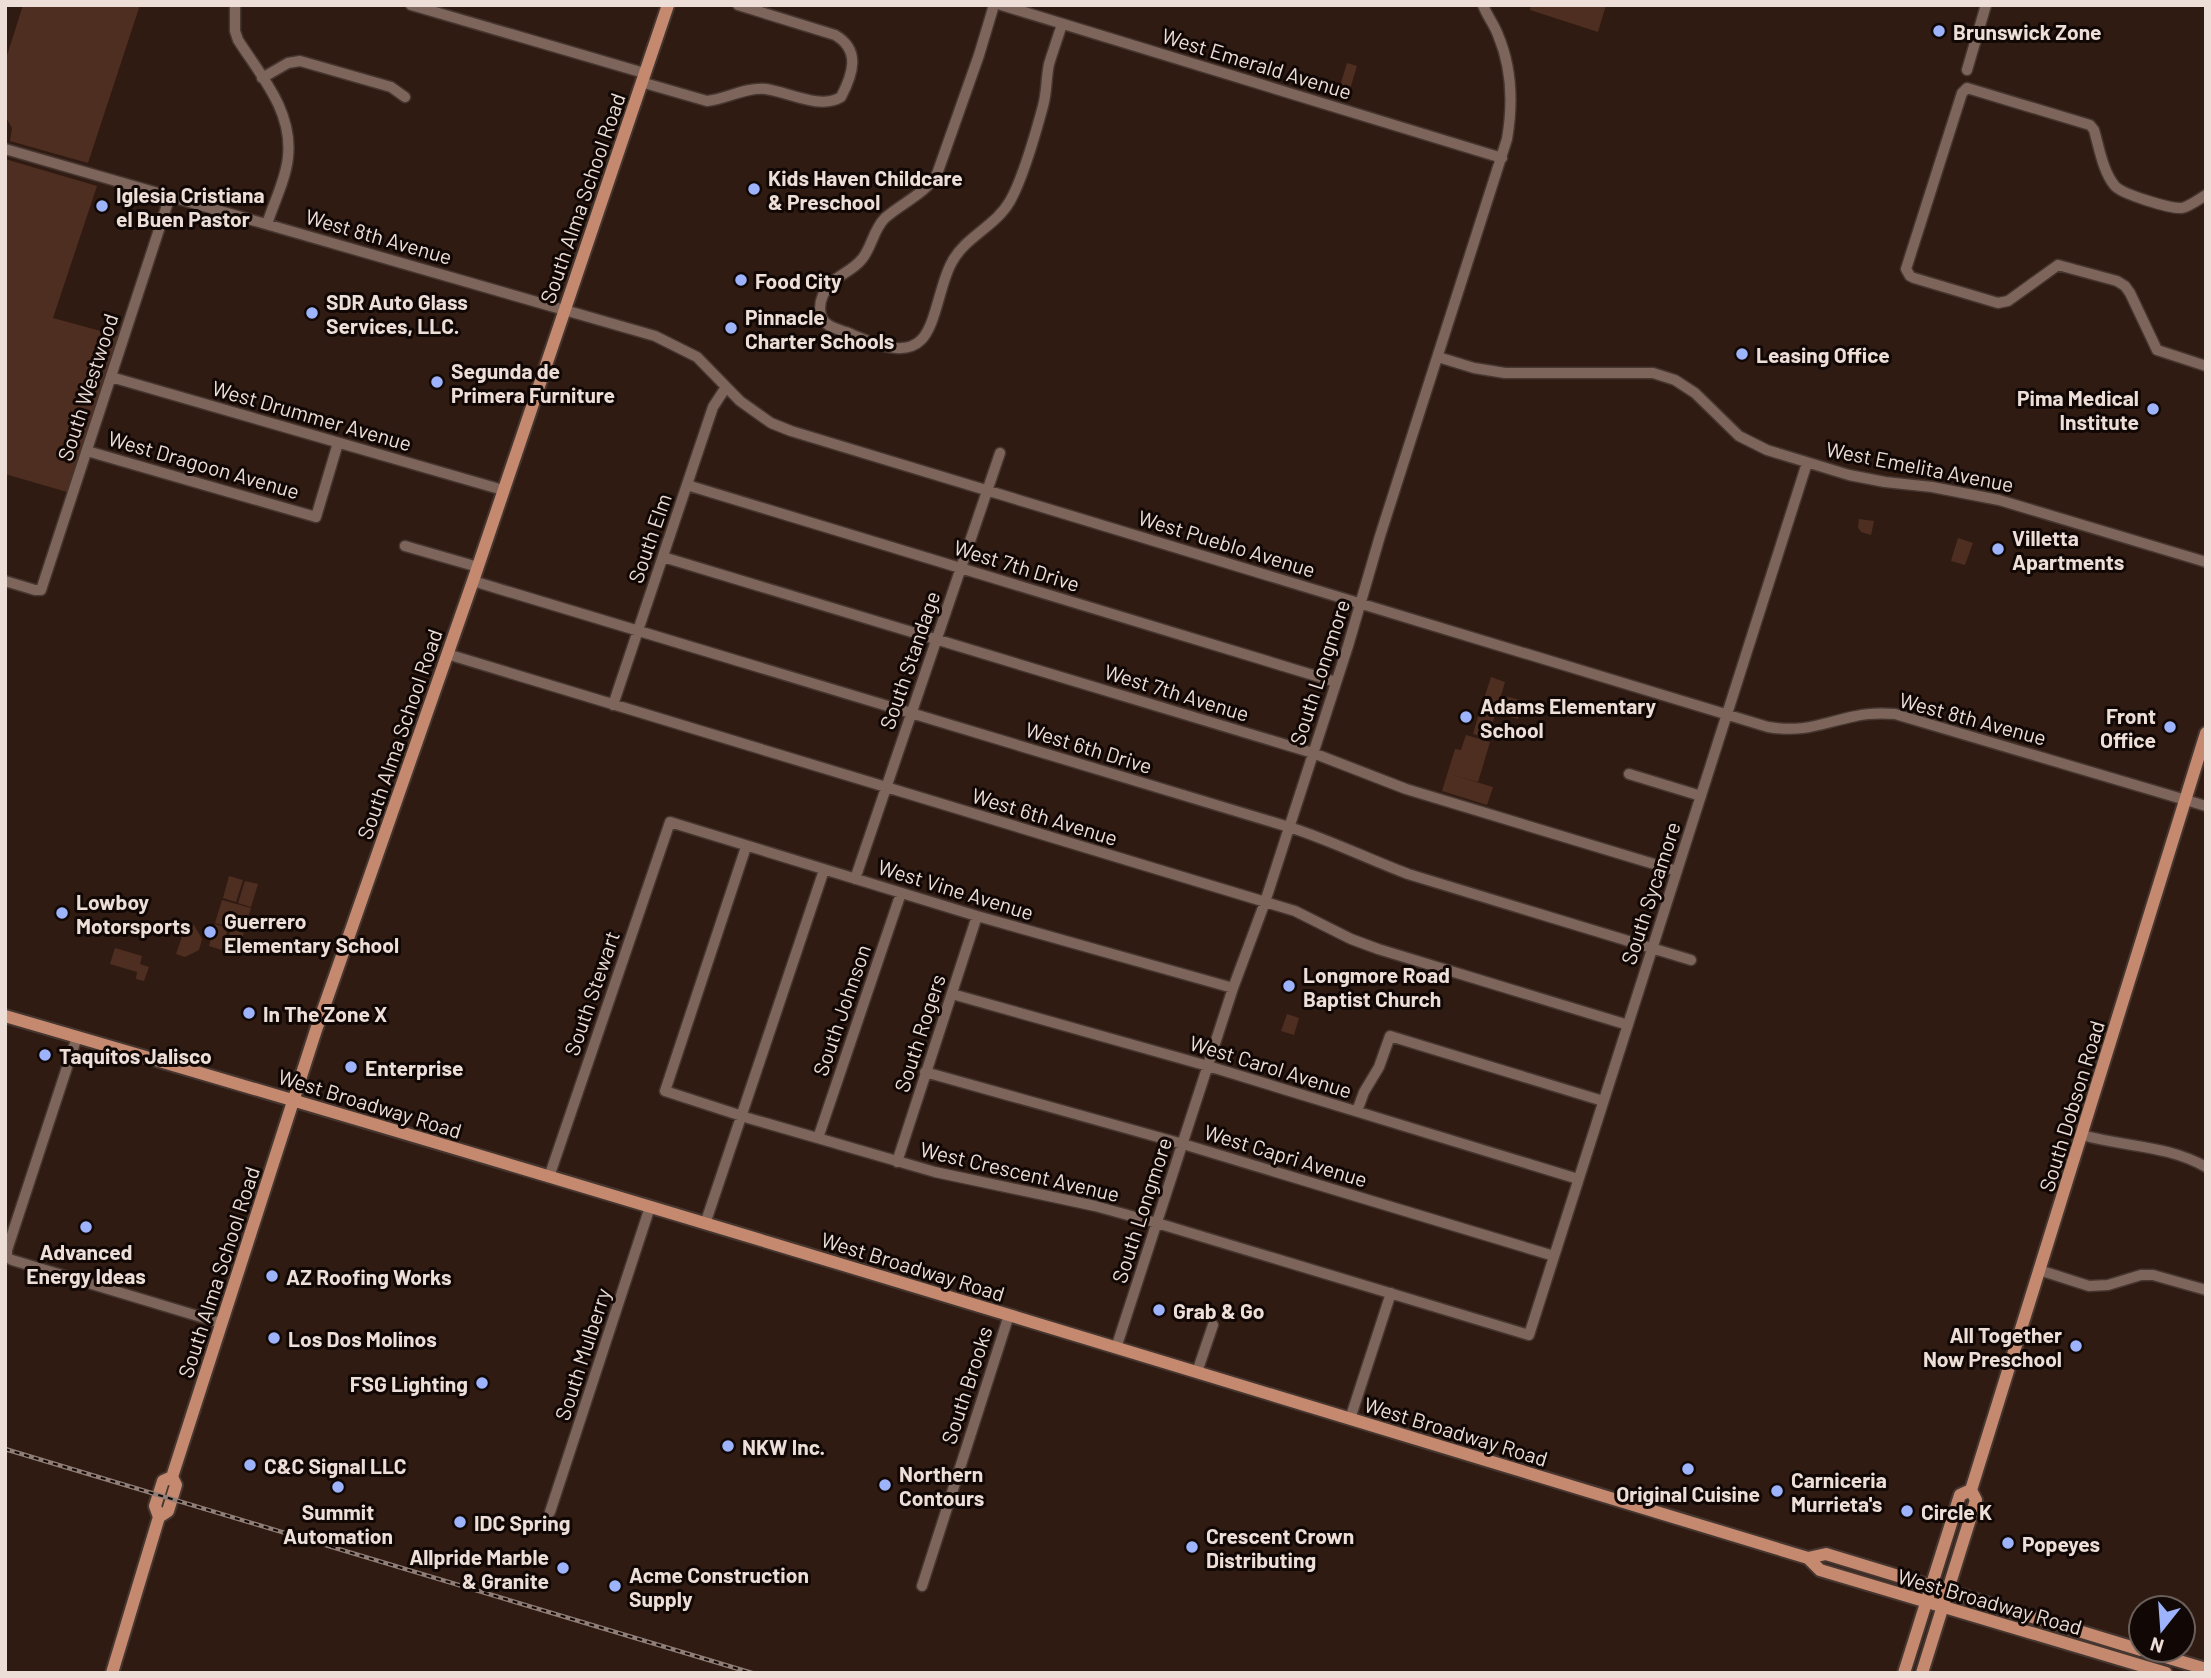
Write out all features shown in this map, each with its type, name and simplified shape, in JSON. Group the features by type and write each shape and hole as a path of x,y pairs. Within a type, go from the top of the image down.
{"main road":[{"name":"South Alma School Road","path":"112,1673 159,1517 168,1511 176,1485 172,1477 293,1099 473,582 668,5"},
{"name":"South Dobson Road","path":"1922,1673 1976,1500 1971,1490 2206,733"},
{"name":"West Broadway Road","path":"5,1017 293,1099 1197,1372 1808,1558 1820,1570 1926,1603 2166,1673"},
{"name":"South Dobson Road","path":"1904,1673 1960,1495 1971,1490"},
{"name":"West Broadway Road","path":"1808,1558 1826,1554 2127,1645"},
{"name":"West Broadway Road","path":"2189,1664 2206,1669"}],"street":[{"path":"235,5 235,31 238,40 282,109 288,138 288,158 267,224"},
{"path":"411,5 643,77 707,101 765,89 829,102 841,97 853,57 844,40 738,5"},
{"path":"994,5 937,174 919,195 884,219 862,260 830,284 823,295 821,306 821,317 827,325 892,348 913,346 921,340 930,325 944,277 953,259 997,218 1009,203 1017,186 1043,107 1048,66 1062,24"},
{"name":"South Longmore","path":"1116,1348 1233,988 1265,902 1502,158 1510,126 1510,77 1500,40 1483,5"},
{"path":"1967,70 1986,5"},
{"name":"West Emerald Avenue","path":"1006,6 1502,158"},
{"path":"261,78 288,63 300,61 391,87 405,97"},
{"path":"2206,195 2182,208 2120,191 2108,174 2090,125 1967,88 1962,93 1906,269 1914,278 1997,303 2008,301 2059,265 2117,281 2130,293 2157,350 2206,366"},
{"name":"West 8th Avenue","path":"5,149 643,332 674,344 697,357 726,387"},
{"name":"South Westwood","path":"5,581 40,590 170,196"},
{"name":"West Emelita Avenue","path":"1438,357 1474,368 1505,373 1653,373 1675,380 1695,393 1739,436 1752,444 1807,463 1885,482 1999,499 2206,562"},
{"name":"West Drummer Avenue","path":"111,377 503,490"},
{"name":"South Elm","path":"613,705 713,407 726,387"},
{"name":"West Pueblo Avenue","path":"726,387 756,413 791,431 1727,714"},
{"name":"West Dragoon Avenue","path":"87,451 316,517 338,443"},
{"name":"South Standage","path":"855,879 1000,453"},
{"name":"South Sycamore","path":"1528,1335 1807,463"},
{"name":"West 7th Drive","path":"687,485 1336,682"},
{"path":"405,546 478,567"},
{"name":"West 7th Avenue","path":"663,557 1313,753 1406,789 1677,871"},
{"name":"West 6th Drive","path":"473,582 1289,827 1408,873 1690,960"},
{"name":"West 6th Avenue","path":"447,654 1295,911 1351,939 1378,949 1628,1025"},
{"name":"West 8th Avenue","path":"1727,714 1787,730 1876,713 1895,714 2206,806"},
{"path":"1629,774 1701,796"},
{"name":"West Vine Avenue","path":"670,822 977,916 1233,988"},
{"name":"South Stewart","path":"549,1177 670,822"},
{"name":"West Crescent Avenue","path":"746,846 665,1091 897,1161 985,1184 1095,1206 1157,1223 1528,1335"},
{"path":"705,1224 824,870"},
{"name":"South Johnson","path":"818,1139 901,893"},
{"name":"South Rogers","path":"897,1161 977,916"},
{"name":"West Carol Avenue","path":"952,994 1208,1066 1578,1179"},
{"path":"76,1037 7,1257 221,1323"},
{"path":"1357,1111 1364,1092 1379,1068 1390,1037 1603,1101"},
{"name":"West Capri Avenue","path":"925,1072 1183,1144 1554,1256"},
{"path":"2082,1135 2109,1143 2176,1153 2206,1167"},
{"name":"South Mulberry","path":"550,1512 650,1207"},
{"path":"2039,1270 2089,1286 2108,1285 2141,1275 2153,1275 2206,1290"},
{"path":"1350,1419 1391,1293"},
{"name":"South Brooks","path":"922,1586 1009,1315"},
{"path":"1197,1372 1213,1325"}],"shaded area":[{"path":"23,5 140,5 88,163 10,141 12,128 5,116 5,62"},
{"path":"1531,5 1606,5 1598,32 1530,10"},
{"path":"1347,63 1357,66 1350,89 1340,86"},
{"path":"5,159 97,186 53,318 119,336 67,492 5,474"},
{"path":"1859,519 1874,521 1871,535 1861,532 1858,527"},
{"path":"1958,538 1973,543 1965,565 1951,561"},
{"path":"1491,677 1505,682 1496,713 1481,708"},
{"path":"1505,696 1523,701 1518,719 1500,714"},
{"path":"1480,710 1495,715 1488,738 1473,734"},
{"path":"1466,735 1490,742 1478,782 1453,775 1493,787 1487,805 1442,791 1455,749 1461,750"},
{"path":"229,876 243,880 236,902 223,898"},
{"path":"245,881 258,884 251,907 238,903"},
{"path":"222,900 251,908 244,931 215,923"},
{"path":"215,924 228,928 222,950 209,946"},
{"path":"186,925 194,925 202,939 199,950 185,957 176,954"},
{"path":"231,929 244,933 237,955 224,951"},
{"path":"115,948 142,956 140,964 149,967 144,981 136,979 137,972 110,964"},
{"path":"1287,1014 1299,1018 1294,1035 1281,1031"}],"railway":[{"path":"5,1449 752,1673"}],"place":[{"name":"Brunswick Zone","path":"1939,31"},
{"name":"Kids Haven Childcare & Preschool","path":"754,189"},
{"name":"Iglesia Cristiana el Buen Pastor","path":"102,206"},
{"name":"Food City","path":"741,280"},
{"name":"SDR Auto Glass Services, LLC.","path":"312,313"},
{"name":"Pinnacle Charter Schools","path":"731,328"},
{"name":"Leasing Office","path":"1742,354"},
{"name":"Segunda de Primera Furniture","path":"437,382"},
{"name":"Pima Medical Institute","path":"2153,409"},
{"name":"Villetta Apartments","path":"1998,549"},
{"name":"Adams Elementary School","path":"1466,717"},
{"name":"Front Office","path":"2170,727"},
{"name":"Lowboy Motorsports","path":"62,913"},
{"name":"Guerrero Elementary School","path":"210,932"},
{"name":"Longmore Road Baptist Church","path":"1289,986"},
{"name":"In The Zone X","path":"249,1013"},
{"name":"Taquitos Jalisco","path":"45,1055"},
{"name":"Enterprise","path":"351,1067"},
{"name":"Advanced Energy Ideas","path":"86,1227"},
{"name":"AZ Roofing Works","path":"272,1276"},
{"name":"Grab & Go","path":"1159,1310"},
{"name":"Los Dos Molinos","path":"274,1338"},
{"name":"All Together Now Preschool","path":"2076,1346"},
{"name":"FSG Lighting","path":"482,1383"},
{"name":"NKW Inc.","path":"728,1446"},
{"name":"C&C Signal LLC","path":"250,1465"},
{"name":"Original Cuisine","path":"1688,1469"},
{"name":"Northern Contours","path":"885,1485"},
{"name":"Summit Automation","path":"338,1487"},
{"name":"Carniceria Murrieta's","path":"1777,1491"},
{"name":"Circle K","path":"1907,1511"},
{"name":"IDC Spring","path":"460,1522"},
{"name":"Popeyes","path":"2008,1543"},
{"name":"Crescent Crown Distributing","path":"1192,1547"},
{"name":"Allpride Marble & Granite","path":"563,1568"},
{"name":"Acme Construction Supply","path":"615,1586"}]}
